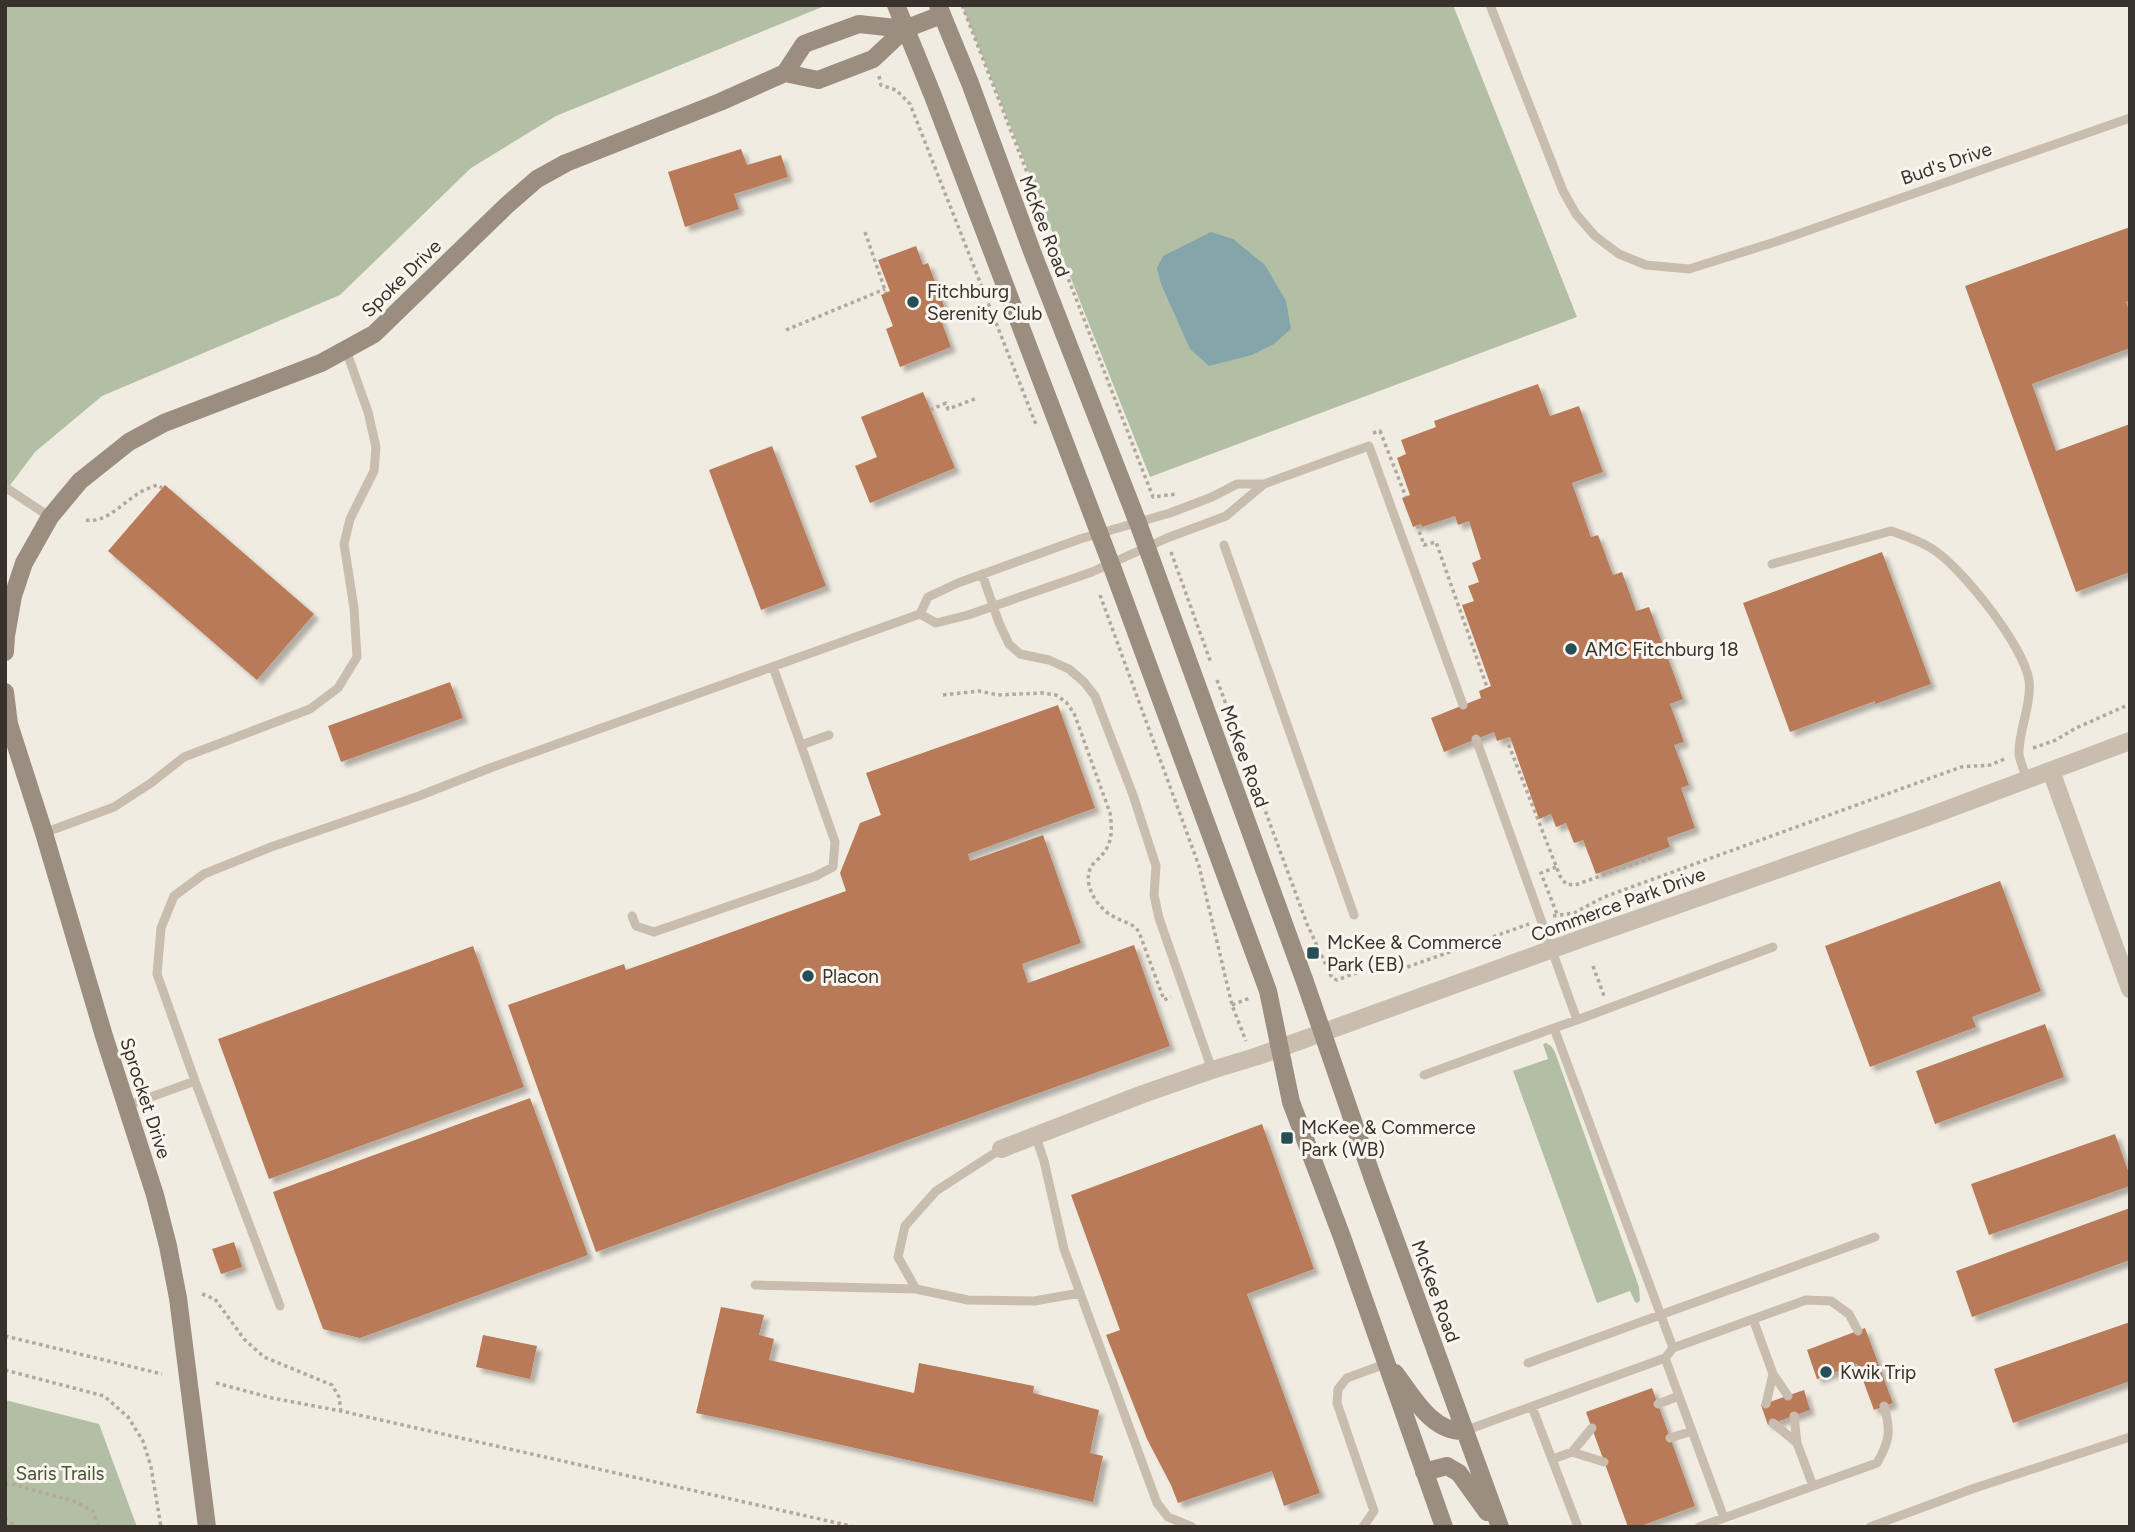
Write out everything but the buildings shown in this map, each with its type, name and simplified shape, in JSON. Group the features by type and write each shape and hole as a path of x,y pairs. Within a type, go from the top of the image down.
{"main road":[{"path":"896,5 1111,564 1268,991 1292,1102 1388,1363 1444,1527"},
{"path":"905,29 859,24 804,44 785,73 818,80 873,59 905,29 940,10"},
{"name":"McKee Road","path":"940,10 1139,523 1499,1527"},
{"name":"Spoke Drive","path":"50,517 80,481 129,442 164,424 321,363 374,334 537,179 566,163 720,102 785,73"},
{"path":"5,652 13,596 24,563 50,517"},
{"name":"Sprocket Drive","path":"5,692 9,724 155,1195 178,1298 206,1527"},
{"path":"1388,1363 1426,1413 1439,1425 1449,1430 1464,1431"},
{"path":"1424,1472 1447,1466 1460,1473 1499,1527"}],"street":[{"name":"Commerce Park Drive","path":"1001,1149 1143,1094 1322,1033 2130,741"},
{"path":"2051,771 2130,989"}],"lane":[{"name":"Bud's Drive","path":"1490,5 1563,191 1576,214 1595,236 1619,254 1646,265 1689,269 1775,242 2130,118"},
{"path":"44,832 114,807 184,757 310,709 338,688 356,656 354,608 344,544 350,519 374,471 376,447 368,412 346,350"},
{"path":"280,1306 157,974 161,928 174,896 204,874 271,847 920,614 928,597 982,574 1139,523 1212,497 1237,484 1264,484 1369,446 1463,705"},
{"path":"920,614 936,623 968,615 1111,564 1226,516 1264,484"},
{"path":"5,487 50,517"},
{"path":"1772,565 1891,531 1933,549 1967,580 2012,641 2026,668 2029,682 2019,754 2027,780"},
{"path":"1224,545 1354,915"},
{"path":"982,574 1009,644 1020,654 1048,660 1069,669 1095,696 1157,866 1154,895 1212,1070"},
{"path":"632,916 636,926 654,932 816,876 833,867 835,842 773,667"},
{"path":"801,745 829,735"},
{"path":"1476,739 1577,1020"},
{"path":"1424,1075 1773,947"},
{"path":"1554,1028 1673,1348"},
{"path":"126,1106 195,1081"},
{"path":"1036,1137 1064,1249 1157,1503 1168,1517 1192,1527"},
{"path":"916,1289 898,1257 905,1226 936,1191 1001,1149"},
{"path":"1528,1363 1875,1237"},
{"path":"755,1286 916,1289 968,1300 1034,1301 1080,1293"},
{"path":"1464,1431 1665,1358 1673,1348 1806,1300 1831,1301 1849,1314 1858,1331"},
{"path":"1753,1319 1773,1374 1788,1396"},
{"path":"1665,1358 1724,1518"},
{"path":"1363,1527 1374,1511 1337,1403 1338,1389 1347,1378 1388,1363"},
{"path":"1766,1404 1773,1374"},
{"path":"1658,1404 1679,1396"},
{"path":"1699,1527 1877,1463 1887,1445 1889,1423 1884,1406"},
{"path":"1532,1407 1577,1527"},
{"path":"1794,1416 1797,1443 1813,1486"},
{"path":"1773,1423 1797,1443"},
{"path":"1553,1460 1572,1452 1591,1428"},
{"path":"1670,1438 1692,1431"},
{"path":"1870,1527 1972,1489 2130,1437"},
{"path":"1572,1452 1604,1462"}],"path":[{"path":"962,5 1153,498"},
{"path":"881,79 881,85 896,90 910,104 1039,432"},
{"path":"786,330 886,291 865,232"},
{"path":"930,410 946,403 948,410 977,398"},
{"path":"86,520 93,521 111,513 139,493 157,485 162,488"},
{"path":"1416,525 1424,545 1436,542 1487,687"},
{"path":"1169,546 1211,663"},
{"path":"1100,595 1199,866 1232,1005 1246,1041"},
{"path":"1216,677 1307,924 1332,978 1337,980 1375,966 1396,971 1557,914 1574,913 1604,898 1961,767 1990,765 2056,740 2130,704"},
{"path":"943,695 979,691 998,695 1042,693 1056,695 1066,702 1074,713 1110,813 1112,828 1112,839 1107,850 1091,867 1091,892 1109,915 1135,925 1164,1000 1184,992"},
{"path":"1506,738 1556,867 1566,884 1575,885 1654,857 1653,853"},
{"path":"1556,867 1541,873 1557,914"},
{"path":"1594,966 1609,1008"},
{"path":"1232,1005 1249,998"},
{"path":"202,1294 215,1299 244,1339 264,1356 332,1385 339,1397 341,1411"},
{"path":"5,1336 162,1374"},
{"path":"5,1370 104,1396 128,1417 143,1441 147,1454 161,1527"},
{"path":"216,1383 272,1398 341,1411 855,1527"},
{"path":"5,1485 12,1484 73,1501 92,1510 99,1527"},
{"path":"5,1518 16,1527"}],"green space":[{"path":"5,5 827,5 556,116 471,168 340,295 102,396 35,452 5,492"},
{"path":"962,5 1453,5 1577,317 1150,477"},
{"path":"1546,1043 1555,1052 1639,1287 1638,1303 1630,1291 1597,1303 1513,1071 1548,1059 1543,1044"},
{"name":"Saris Trails","path":"5,1400 99,1424 137,1527 5,1527"}],"water":[{"path":"1211,232 1233,239 1265,265 1286,301 1291,329 1274,344 1252,355 1209,366 1190,349 1161,284 1157,268 1163,256"}],"place":[{"name":"Fitchburg Serenity Club","path":"913,302"},
{"name":"AMC Fitchburg 18","path":"1571,649"},
{"name":"McKee & Commerce Park (EB)","path":"1313,953"},
{"name":"Placon","path":"808,976"},
{"name":"McKee & Commerce Park (WB)","path":"1287,1138"},
{"name":"Kwik Trip","path":"1826,1372"}]}
